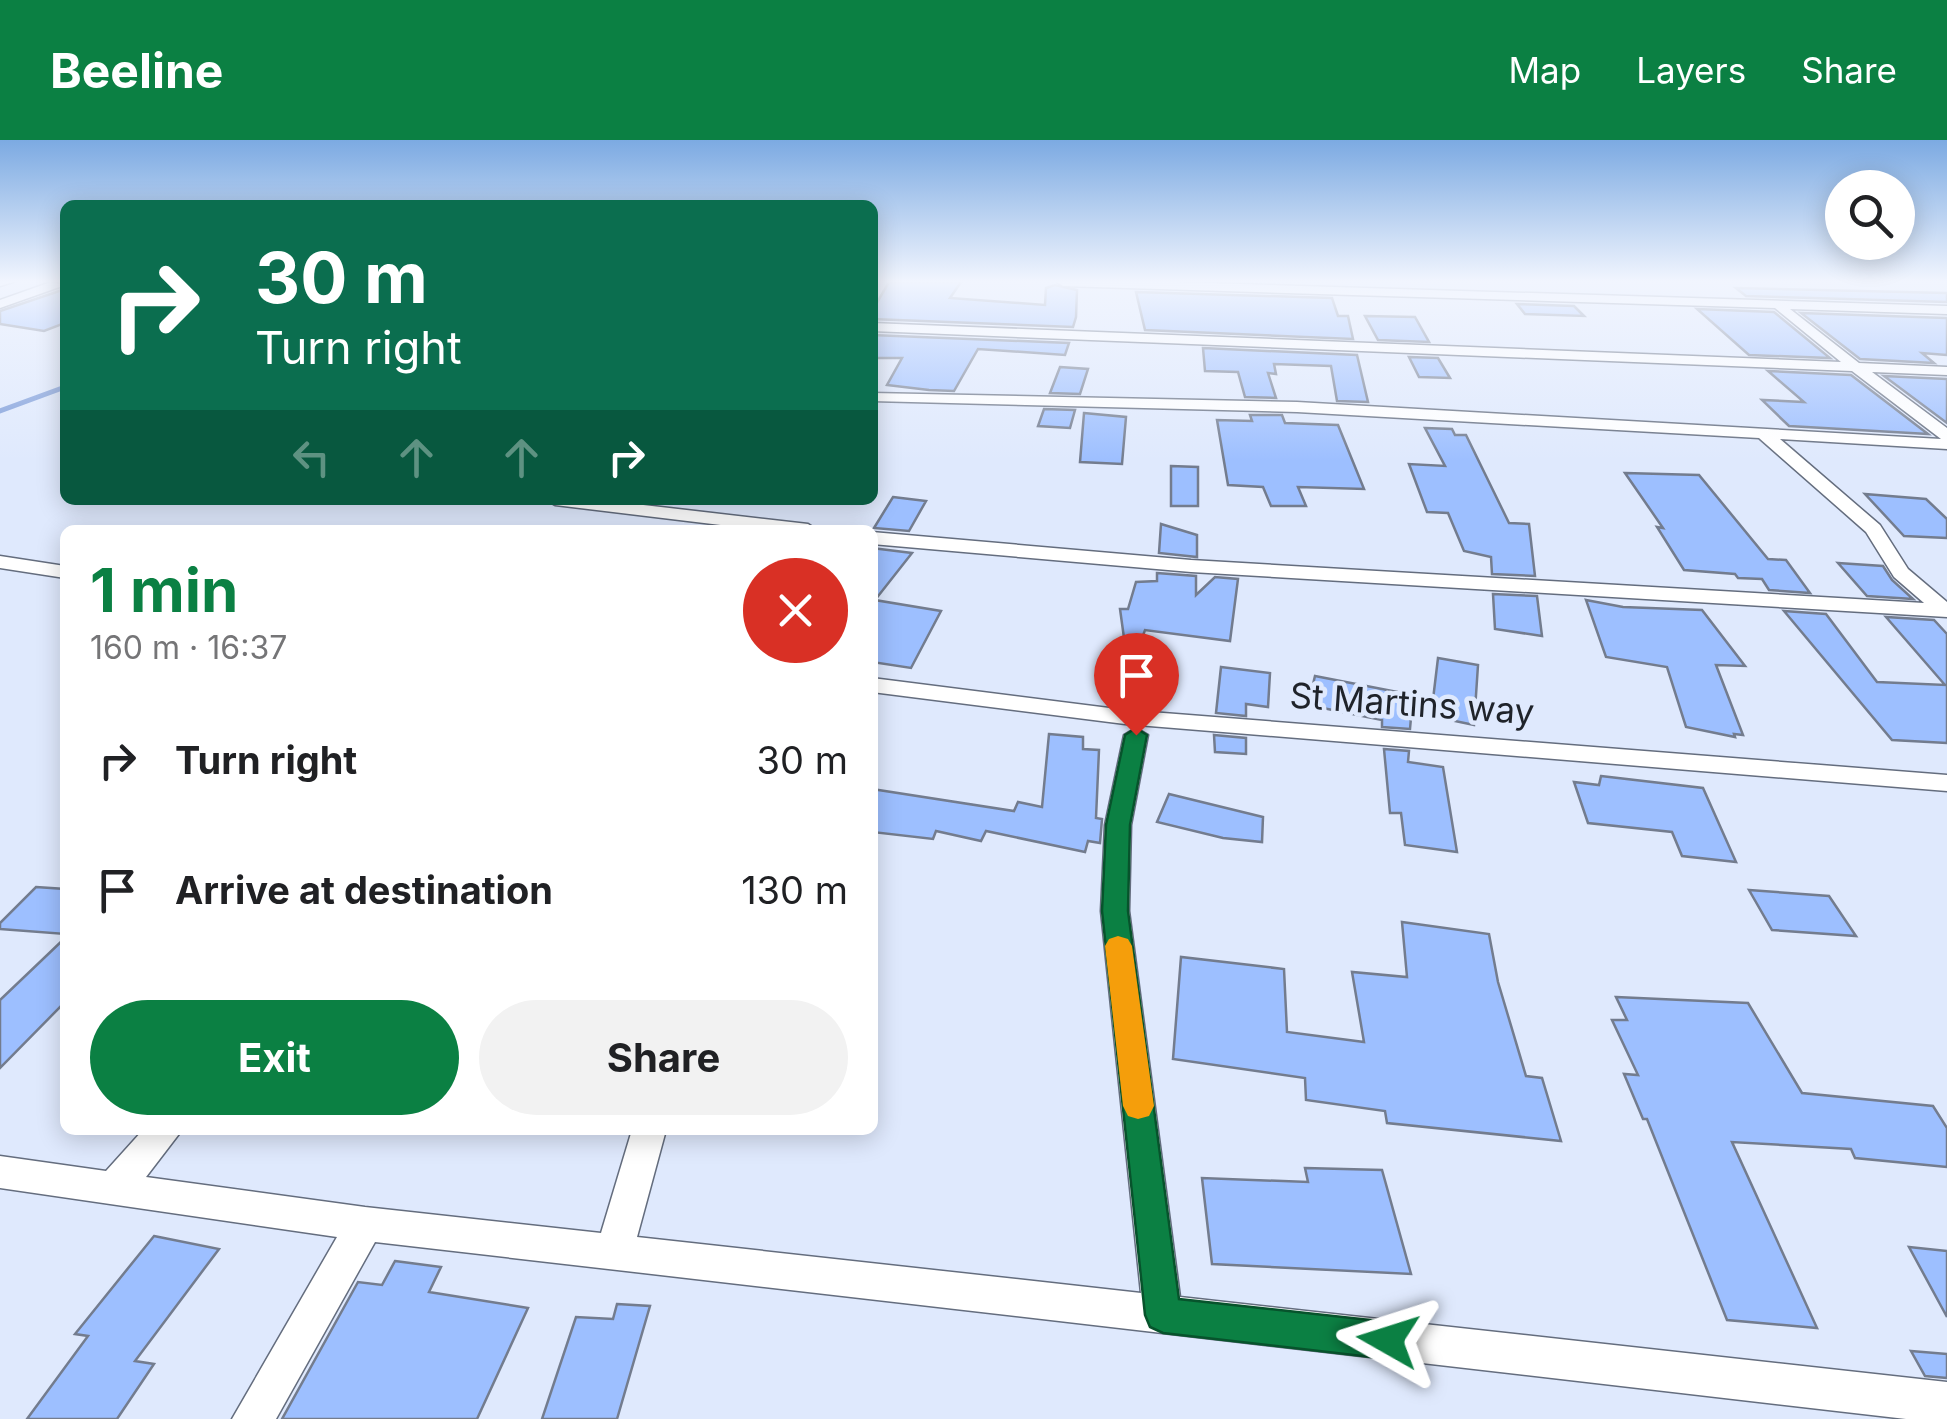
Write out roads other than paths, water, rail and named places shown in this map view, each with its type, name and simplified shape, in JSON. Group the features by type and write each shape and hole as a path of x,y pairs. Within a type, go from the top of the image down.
{"street":[{"path":"1248,342 1947,371"},
{"path":"1824,342 1947,436"},
{"path":"878,396 1297,408 1947,444"},
{"path":"1762,433 1872,528 1901,573 1946,610"},
{"path":"597,505 766,525"},
{"path":"878,539 1191,566 1946,610"},
{"path":"0,562 60,571"},
{"name":"St Martins way","path":"878,686 1125,717 1947,784"},
{"path":"1136,735 1118,825 1115,911 1163,1315"},
{"path":"113,1188 161,1135"},
{"path":"614,1252 648,1135"},
{"path":"0,1172 365,1224 1947,1403"},
{"path":"253,1419 365,1224"}],"waterway":[{"path":"0,411 60,389"}]}
